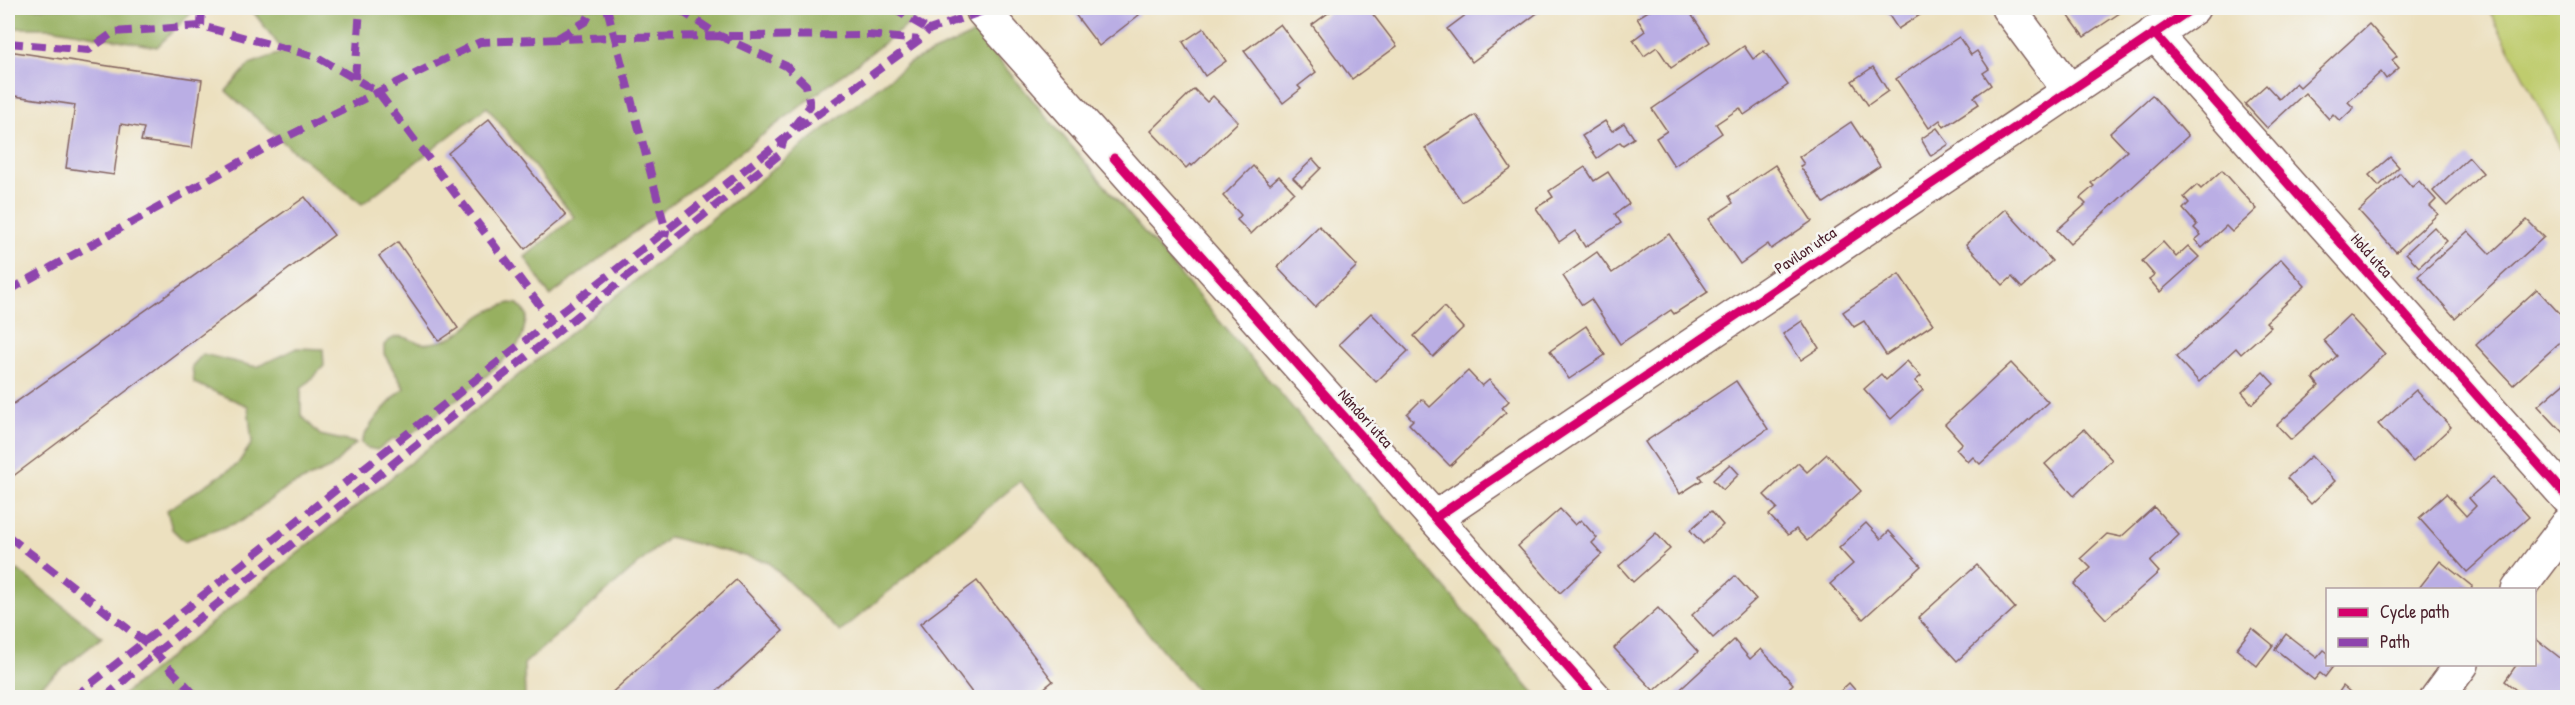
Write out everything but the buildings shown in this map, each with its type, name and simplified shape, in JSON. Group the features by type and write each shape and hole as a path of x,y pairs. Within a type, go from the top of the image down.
{"street":[{"path":"2008,8 2069,90"},
{"name":"Pavilon utca","path":"1435,518 2193,8"},
{"name":"Nándori utca","path":"985,9 1594,698"},
{"name":"Hold utca","path":"2154,33 2568,498"},
{"path":"2520,588 2568,524"},
{"path":"2437,698 2461,666"}],"green space":[{"path":"8,8 196,8 157,47 51,28 8,28"},
{"path":"245,8 930,8 550,296 525,257 574,217 487,107 362,204 291,149 226,91 250,64 284,52 251,9"},
{"path":"2488,8 2567,8 2568,144 2562,151"},
{"path":"976,33 1537,697 1202,697 1020,481 840,632 768,562 669,537 524,664 525,697 120,697 793,153 911,62"},
{"path":"510,303 518,304 527,315 522,338 515,349 481,381 403,439 393,439 377,450 361,443 374,420 404,388 384,354 384,345 397,337 424,343 447,339 458,334 490,310"},
{"path":"297,348 323,349 324,366 301,389 301,415 320,435 356,443 331,468 286,488 242,521 184,541 172,529 167,510 237,465 252,443 248,406 194,383 192,366 203,354 257,367"},
{"path":"18,570 102,637 27,697 8,697 8,579"}],"marked path":[{"path":"201,26 202,8"},
{"path":"355,79 360,8"},
{"path":"558,38 586,21 593,8"},
{"path":"607,8 666,231 665,237"},
{"path":"104,698 157,652 779,155 784,139 810,106 806,85 786,66 718,35 677,8"},
{"path":"892,8 929,30"},
{"path":"73,698 784,139 919,40 929,30 983,11"},
{"path":"8,43 89,50 114,32 201,26 317,57 378,92 551,320"},
{"path":"8,291 278,141 480,42 615,37 867,35 919,40"},
{"path":"8,536 145,642 198,698"}],"cycle path":[{"path":"1435,518 2193,8"},
{"path":"2154,33 2568,498"},
{"path":"1114,158 1595,698"}]}
